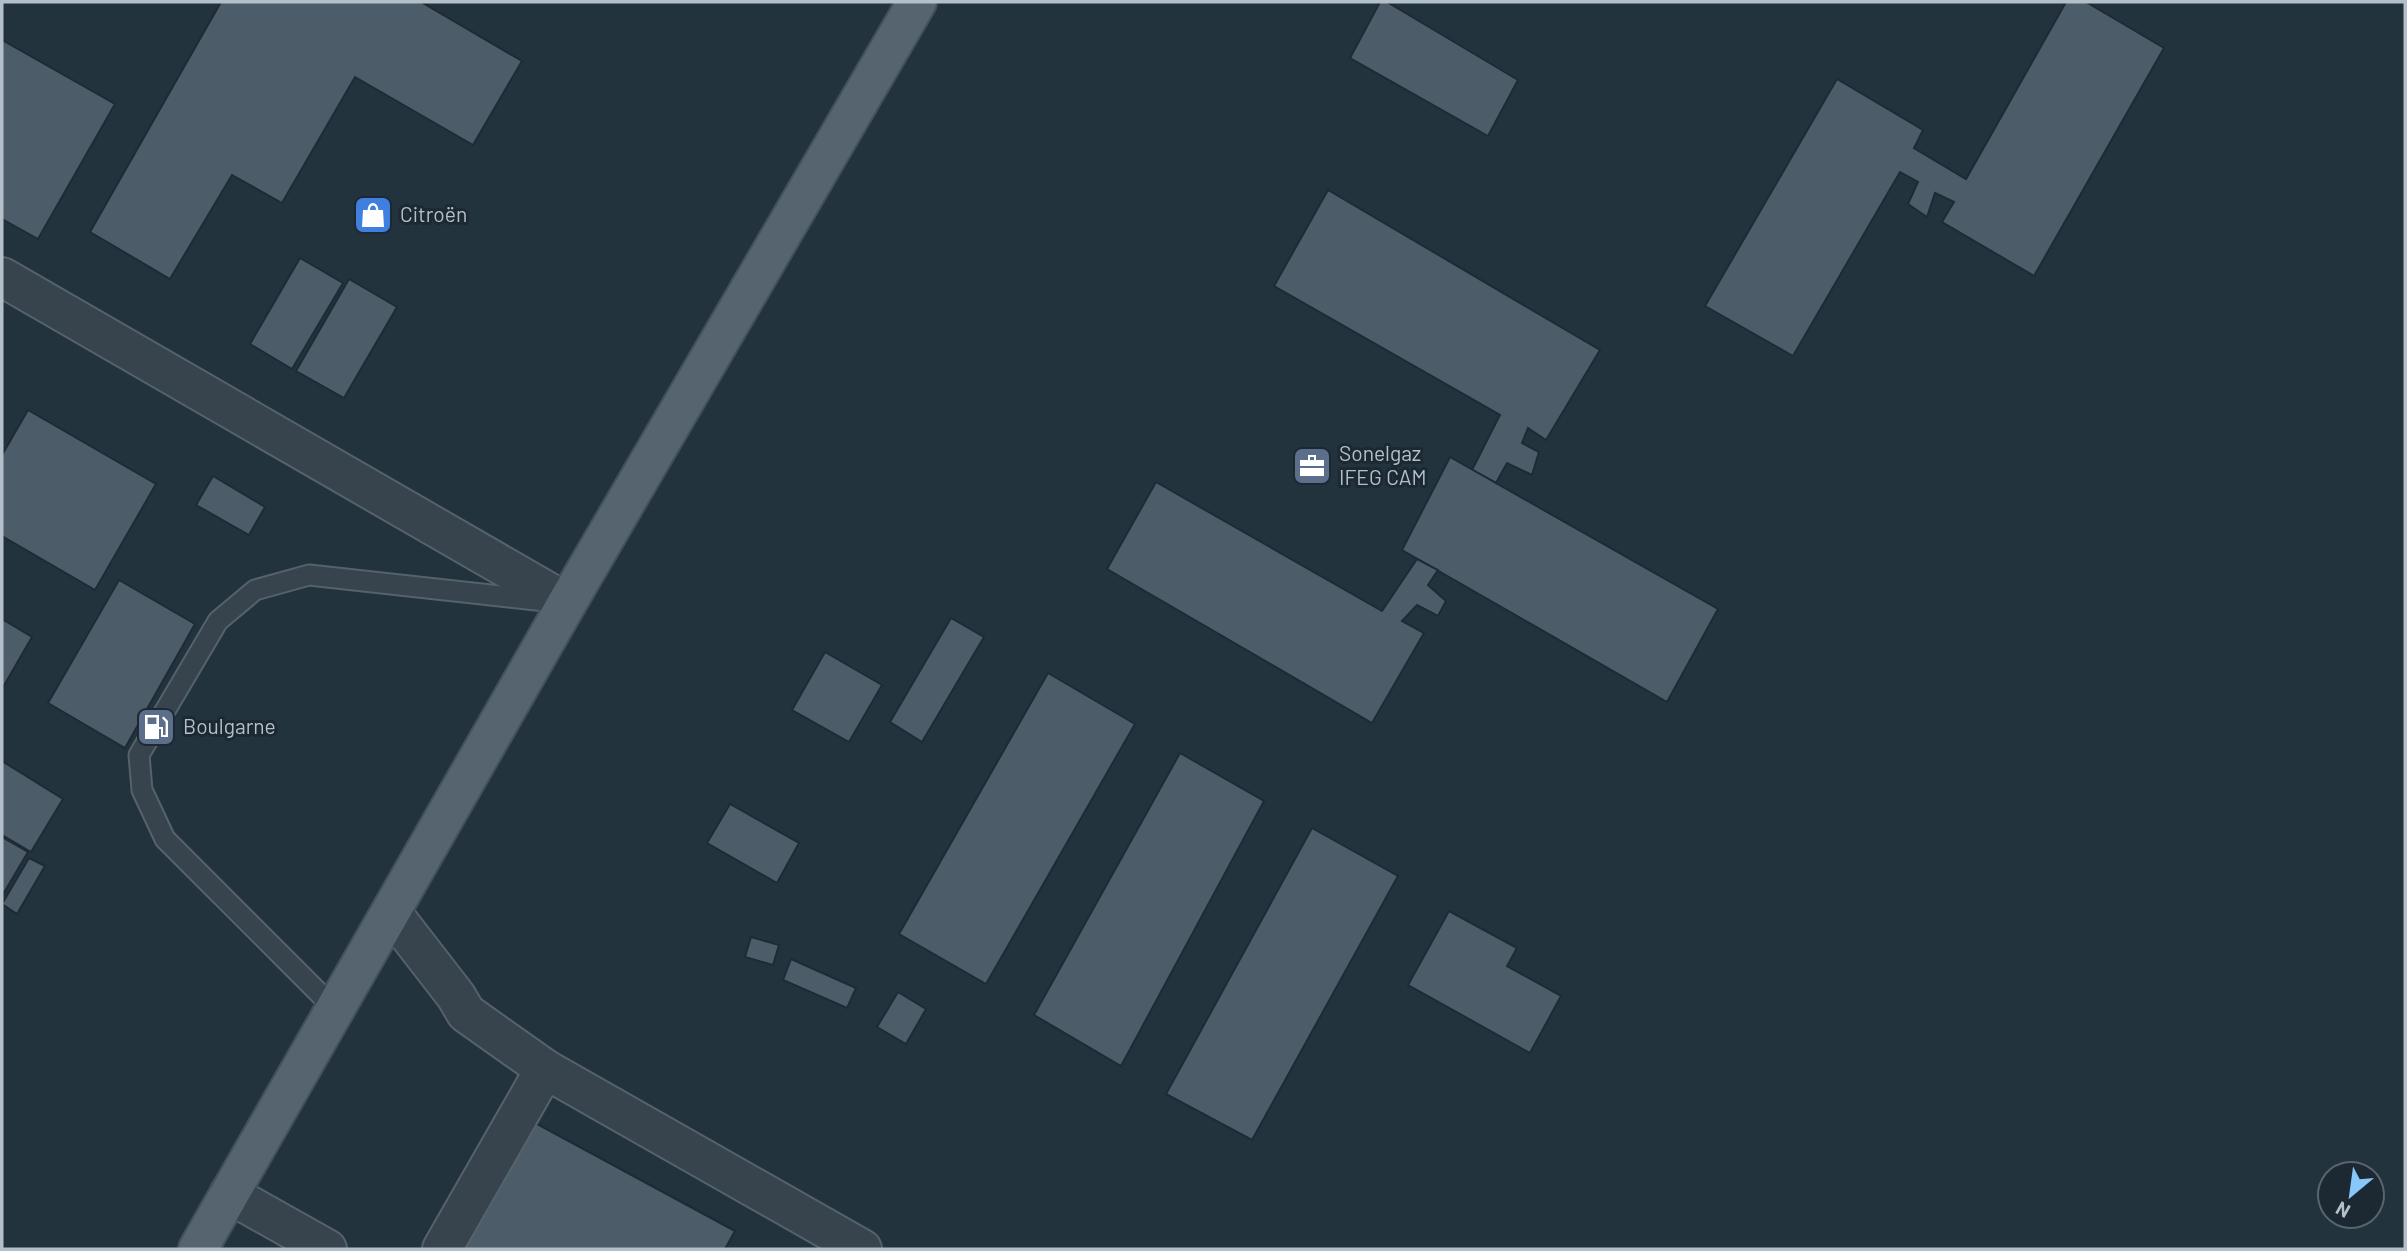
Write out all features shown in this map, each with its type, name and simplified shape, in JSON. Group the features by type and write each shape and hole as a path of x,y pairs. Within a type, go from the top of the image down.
{"main road":[{"path":"198,1249 567,603 917,2"}],"street":[{"path":"2,277 567,603"},
{"path":"391,912 456,996 466,1013 545,1069 862,1249"},
{"path":"443,1249 545,1069"},
{"path":"229,1194 327,1249"}],"lane":[{"path":"335,1009 165,839 142,790 139,755 218,621 255,590 309,575 567,603"}],"building":[{"path":"221,2 421,2 522,61 473,145 355,77 282,203 232,175 170,279 90,232"},
{"path":"1380,2 1387,2 1518,80 1488,136 1350,58"},
{"path":"2066,2 2086,2 2164,48 2034,276 1942,222 1954,202 1935,193 1927,217 1908,204 1918,182 1900,172 1793,356 1705,306 1837,79 1923,130 1914,148 1966,179"},
{"path":"2,40 115,104 38,239 2,219"},
{"path":"1328,190 1600,350 1546,440 1528,428 1522,443 1539,452 1532,475 1507,463 1496,483 1472,470 1500,415 1274,286"},
{"path":"300,258 343,283 292,369 250,344"},
{"path":"349,279 397,307 344,398 296,371"},
{"path":"28,410 156,484 95,590 2,536 2,455"},
{"path":"1450,457 1718,609 1667,702 1402,550"},
{"path":"213,476 265,507 249,535 196,505"},
{"path":"1156,482 1382,611 1417,559 1438,570 1428,585 1446,601 1438,616 1417,605 1402,621 1424,633 1372,723 1107,569"},
{"path":"119,580 195,624 125,748 48,703"},
{"path":"951,618 984,637 922,742 890,722"},
{"path":"2,619 32,637 2,689"},
{"path":"825,652 882,685 849,742 792,710"},
{"path":"1048,673 1135,724 986,984 899,934"},
{"path":"1180,753 1264,801 1121,1066 1034,1015"},
{"path":"2,761 63,799 31,852 2,835"},
{"path":"730,804 799,843 777,883 707,843"},
{"path":"1312,828 1398,876 1252,1140 1166,1094"},
{"path":"2,837 28,852 2,896"},
{"path":"29,858 45,866 17,914 2,904"},
{"path":"1449,911 1517,948 1507,966 1561,996 1530,1053 1408,985"},
{"path":"751,937 779,945 773,965 745,957"},
{"path":"791,959 856,988 847,1008 783,980"},
{"path":"898,992 926,1009 906,1044 877,1027"},
{"path":"515,1112 735,1231 725,1249 441,1249"}],"place":[{"name":"Citroën","path":"373,215"},
{"name":"Sonelgaz IFEG CAM","path":"1312,466"},
{"name":"Boulgarne","path":"156,727"}]}
